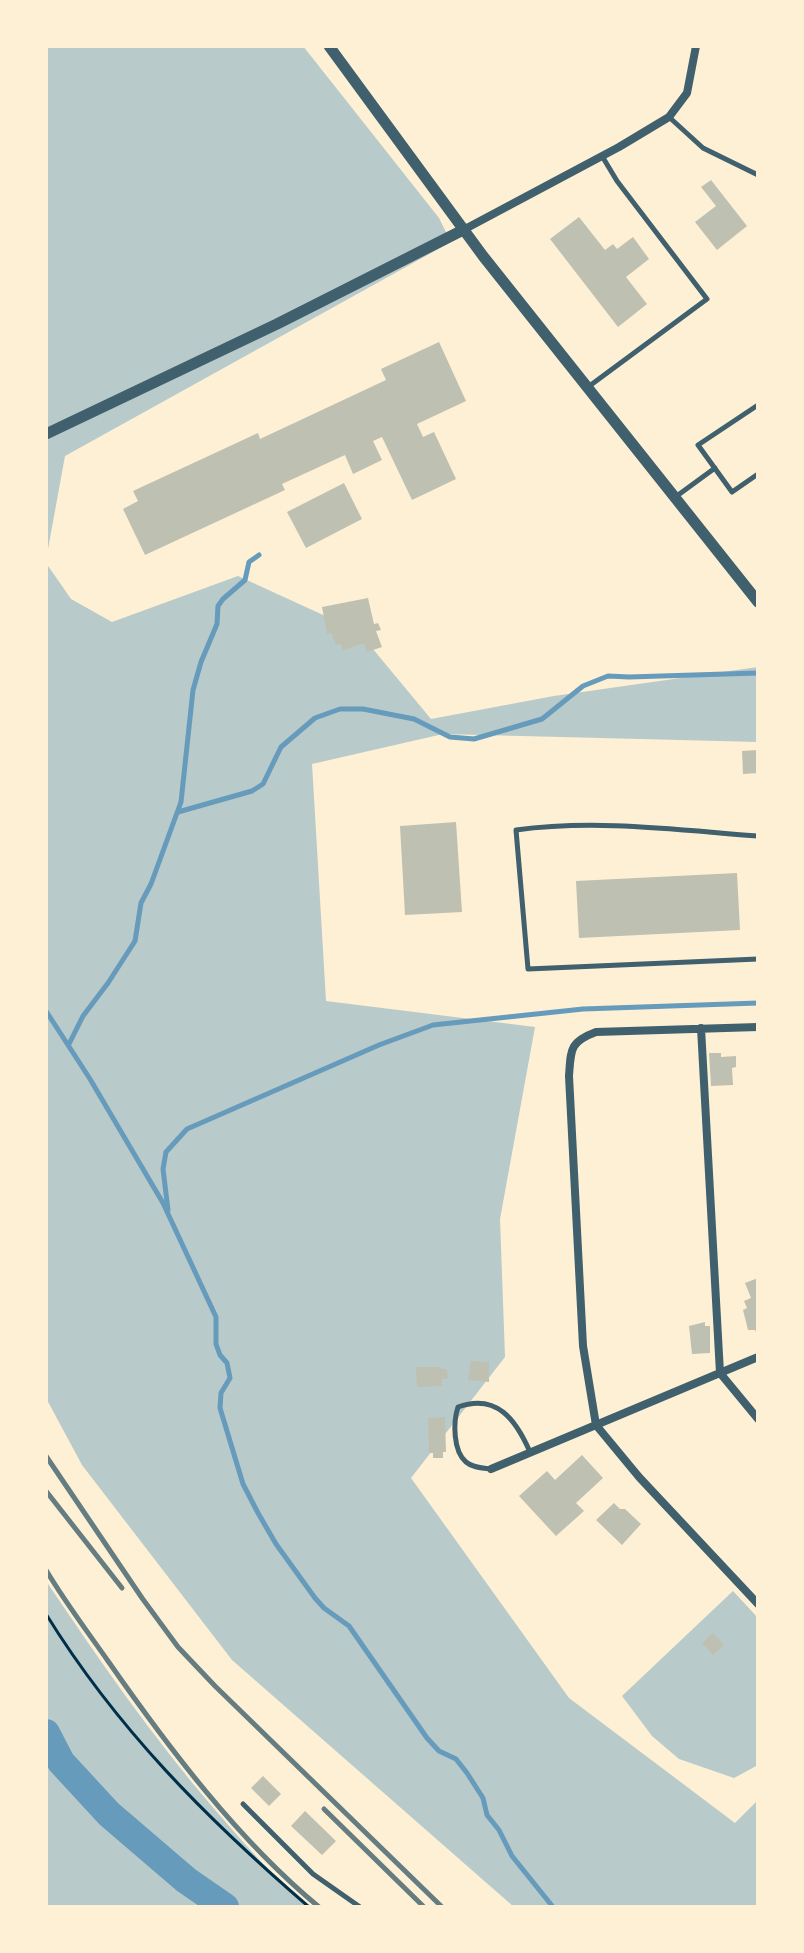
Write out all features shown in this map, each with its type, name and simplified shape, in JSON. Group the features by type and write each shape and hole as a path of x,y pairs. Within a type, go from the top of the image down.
{"street":[{"path":"329,46 465,229 758,602"},
{"path":"46,434 277,324 465,229 669,117 687,93 696,46"},
{"path":"758,1027 596,1032 576,1041 571,1050 569,1076 583,1346 596,1425 639,1477 758,1604"},
{"path":"701,1028 720,1373 758,1419"},
{"path":"491,1469 758,1357"}],"lane":[{"path":"669,117 703,148 758,175"},
{"path":"588,387 707,299 617,181 602,156"},
{"path":"758,405 698,445 732,492 758,474"},
{"path":"674,498 715,468"},
{"path":"758,836 600,825 552,825 516,830 528,969 758,959"},
{"path":"491,1469 476,1468 464,1461 457,1445 454,1418 458,1407 481,1402 502,1411 514,1422 530,1453"},
{"path":"243,1804 313,1874 360,1907"}],"path":[{"path":"46,1614 69,1652 179,1787 309,1907"}],"shaded area":[{"path":"46,46 303,46 439,218 451,242 65,456 46,560"},
{"path":"46,563 71,599 112,622 238,576 358,631 431,719 554,696 758,667 758,742 443,734 312,764 326,1001 535,1027 500,1219 505,1357 411,1478 569,1698 735,1823 758,1800 758,1907 514,1907 232,1660 82,1465 46,1398"},
{"path":"46,1581 170,1756 261,1861 310,1907 46,1907"},
{"path":"733,1591 758,1618 758,1765 734,1778 679,1759 652,1736 622,1696"}],"building":[{"path":"711,180 747,226 717,250 695,222 716,206 701,187"},
{"path":"579,217 605,250 613,244 617,249 633,237 649,259 626,277 647,304 618,327 550,239"},
{"path":"439,342 466,401 417,424 423,437 434,432 456,479 412,500 382,437 373,441 382,460 353,474 345,455 282,484 285,490 145,555 123,509 138,501 133,491 258,433 260,439 386,380 381,369"},
{"path":"344,483 362,519 306,548 287,512"},
{"path":"368,598 374,624 378,623 381,630 376,631 382,647 367,652 364,643 343,650 341,644 336,645 331,633 327,634 322,607"},
{"path":"758,750 758,773 743,774 742,751"},
{"path":"456,822 462,912 405,915 400,826"},
{"path":"737,873 740,930 579,938 576,881"},
{"path":"709,1053 721,1053 721,1057 736,1056 736,1067 732,1068 733,1085 711,1086"},
{"path":"758,1278 758,1337 755,1330 748,1330 743,1310 747,1308 744,1301 751,1298 745,1283"},
{"path":"705,1322 705,1326 710,1326 710,1353 692,1354 689,1326"},
{"path":"471,1361 489,1362 489,1382 468,1380"},
{"path":"416,1367 447,1369 448,1379 442,1379 442,1386 417,1387"},
{"path":"445,1417 446,1452 443,1452 443,1458 433,1458 433,1453 429,1453 428,1418"},
{"path":"582,1455 603,1478 576,1503 584,1511 556,1536 519,1496 547,1471 555,1480"},
{"path":"614,1503 641,1524 622,1545 596,1520"},
{"path":"713,1633 724,1645 713,1655 702,1643"},
{"path":"263,1776 281,1794 269,1806 251,1788"},
{"path":"305,1811 336,1841 322,1855 291,1826"}],"waterway":[{"path":"69,1044 83,1016 135,941 141,903 181,802 193,690 217,624 218,606 245,580 249,562 259,555"},
{"path":"178,812 252,791 263,784 281,747 315,718 340,709 363,709 414,719 450,737 474,739 542,719 583,686 608,676 758,673"},
{"path":"168,1210 163,1169 166,1152 187,1129 379,1045 433,1025 583,1009 758,1003"},
{"path":"46,1011 163,1203 216,1317 216,1344 227,1363 230,1378 221,1393 220,1408 243,1484 258,1513 315,1598 349,1626 427,1738 439,1751 456,1759 467,1773 483,1798 487,1815 499,1830 512,1856 553,1907"},
{"path":"46,1733 61,1762 109,1814 186,1880 225,1907"}],"railway":[{"path":"46,1456 178,1647 442,1907"},
{"path":"46,1491 122,1588"},
{"path":"46,1570 180,1759 260,1852 319,1907"},
{"path":"324,1809 424,1907"}]}
